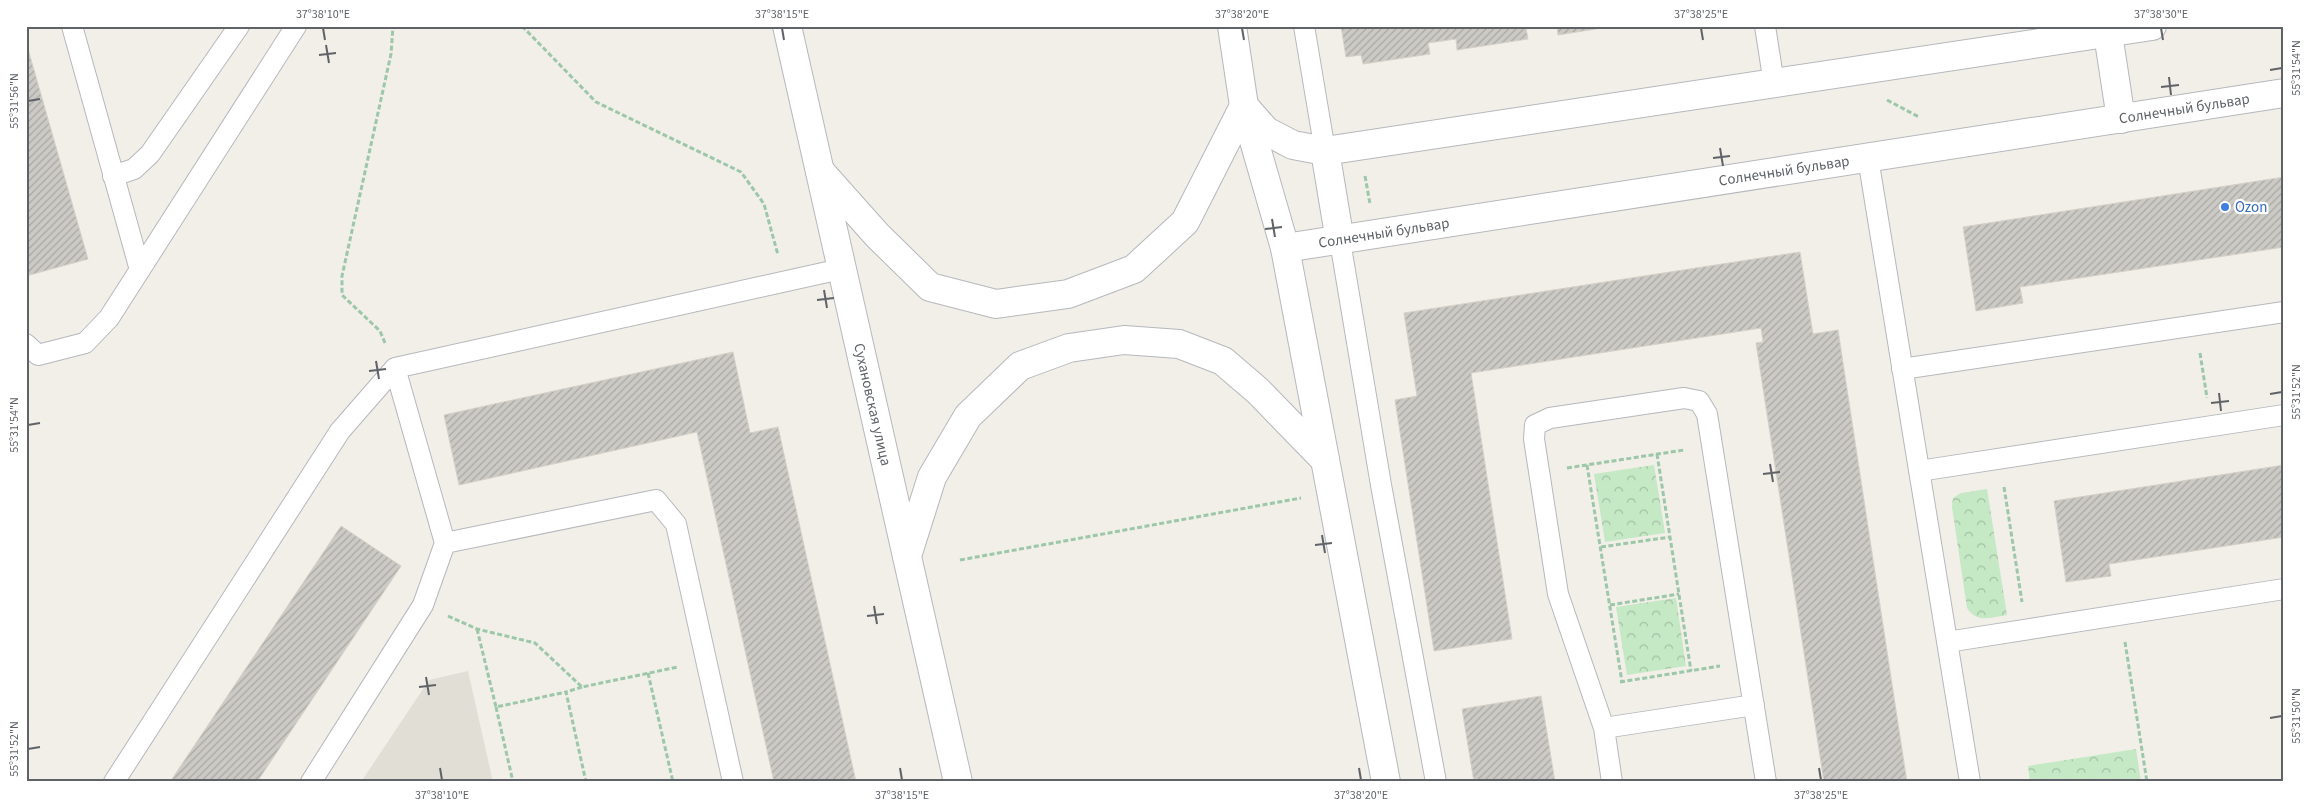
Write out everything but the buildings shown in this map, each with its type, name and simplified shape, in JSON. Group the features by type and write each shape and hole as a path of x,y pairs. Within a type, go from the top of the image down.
{"street":[{"name":"Сухановская улица","path":"787,26 958,782"},
{"path":"1232,26 1244,106 1285,248 1386,782"},
{"path":"1244,106 1266,131 1293,146 1325,151 2152,26"},
{"path":"2108,34 2121,119"},
{"name":"Солнечный бульвар","path":"1285,248 1340,241 2284,93"},
{"path":"820,171 877,235 930,288 996,304 1068,294 1134,268 1185,222 1244,106"},
{"path":"1325,151 1340,241"},
{"path":"906,558 932,477 968,416 1020,366 1069,348 1124,340 1178,344 1223,361 1258,391 1325,460"}],"lane":[{"path":"72,26 140,270"},
{"path":"113,176 134,169 150,154 239,26"},
{"path":"30,355 85,343 109,318 296,26"},
{"path":"1304,26 1325,151"},
{"path":"1765,26 1774,84"},
{"path":"1868,158 1970,782"},
{"path":"1340,241 1381,486 1436,782"},
{"path":"114,782 340,431 395,368 784,280 841,269"},
{"path":"1902,369 2284,312"},
{"path":"311,782 422,605 446,543 395,368"},
{"path":"1612,782 1604,728 1558,594 1534,438 1535,426 1550,418 1559,416 1684,398 1699,401 1707,414 1766,782"},
{"path":"1919,471 2284,415"},
{"path":"446,543 656,500 676,524 733,782"},
{"path":"1947,642 2284,589"},
{"path":"1604,728 1754,705"}],"path":[{"path":"393,26 391,54 342,276 342,295 380,331 395,368"},
{"path":"522,26 596,102 741,172 764,204 784,280"},
{"path":"1879,95 1925,120"},
{"path":"1364,168 1371,212"},
{"path":"2196,325 2212,426"},
{"path":"1539,472 1712,445"},
{"path":"1657,454 1691,671"},
{"path":"1999,459 2026,629"},
{"path":"1587,465 1622,682"},
{"path":"960,560 1331,492"},
{"path":"1601,548 1670,536"},
{"path":"1610,605 1679,594"},
{"path":"422,605 478,628 535,643 582,687"},
{"path":"2120,614 2148,782"},
{"path":"478,628 512,782"},
{"path":"496,707 706,661"},
{"path":"1590,687 1747,662"},
{"path":"648,673 673,782"},
{"path":"566,692 586,782"}],"shaded area":[{"path":"468,671 493,782 361,782 429,680"}],"green space":[{"path":"1654,465 1665,533 1605,542 1594,474"},
{"path":"1987,489 2007,615 1980,618 1971,613 1967,608 1952,507 1953,498 1961,493"},
{"path":"1676,598 1686,666 1627,675 1616,607"},
{"path":"2136,749 2141,782 2030,782 2028,766"}],"place":[{"name":"Ozon","path":"2225,207"}]}
